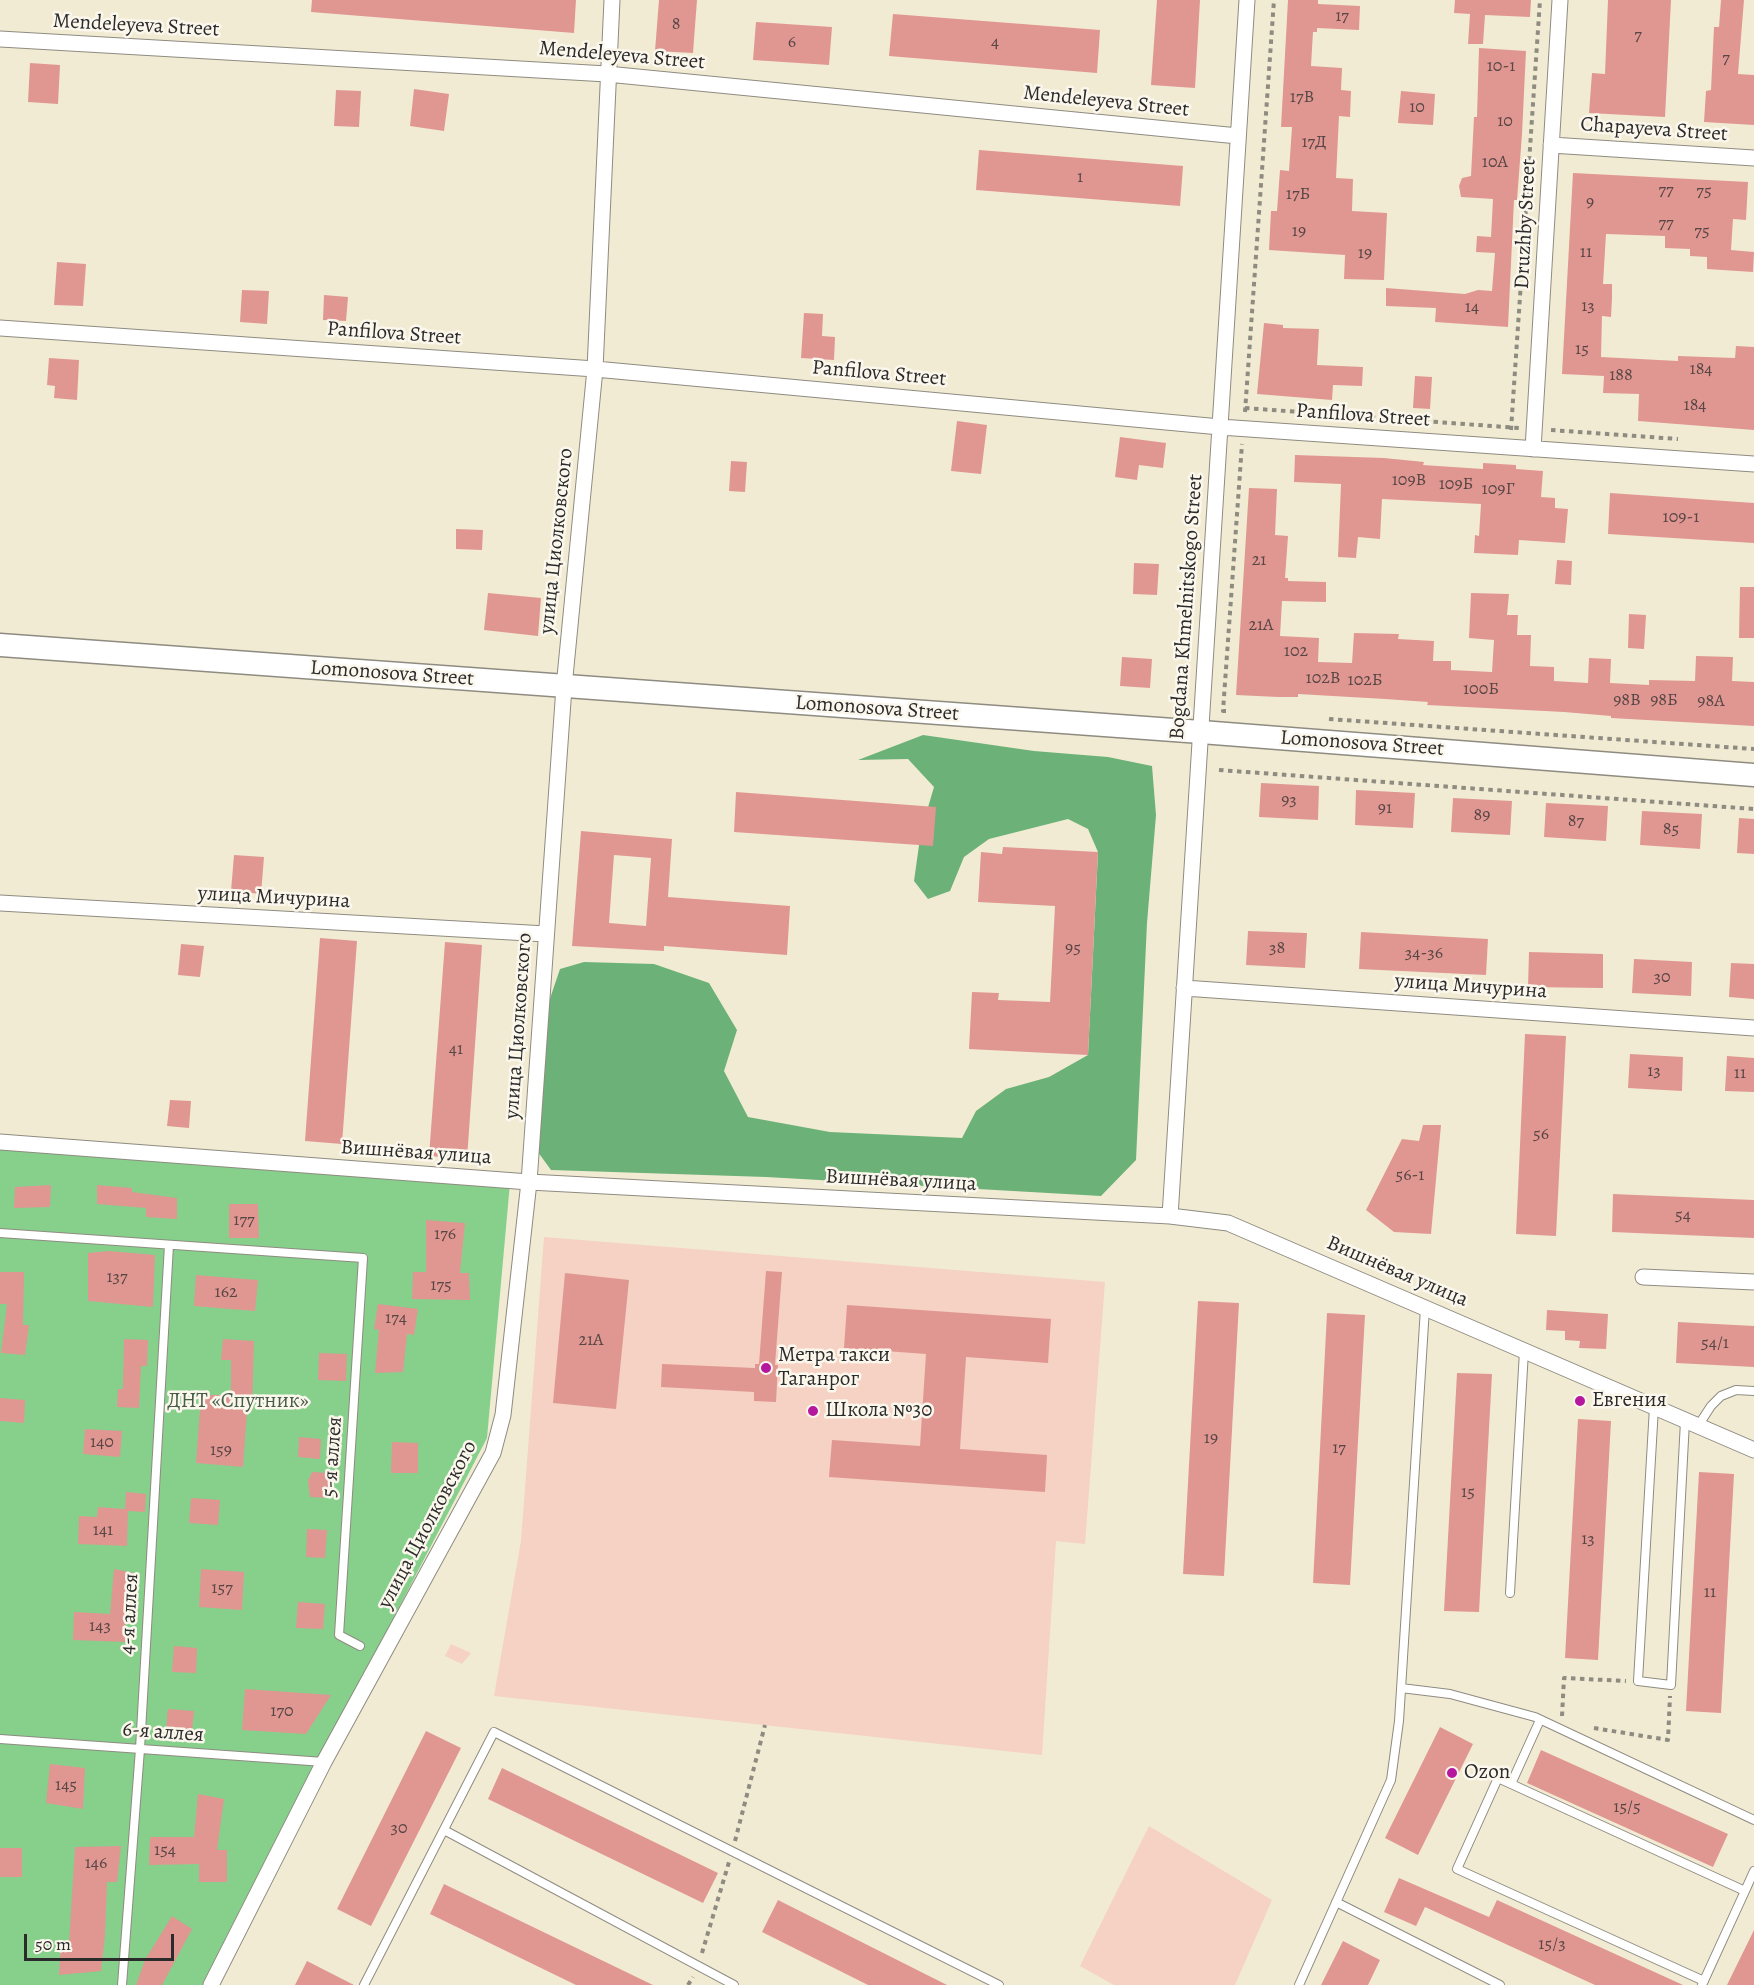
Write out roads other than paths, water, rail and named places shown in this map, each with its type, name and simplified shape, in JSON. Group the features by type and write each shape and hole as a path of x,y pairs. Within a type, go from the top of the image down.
{"street":[{"name":"улица Циолковского","path":"211,1985 324,1762 493,1453 503,1415 529,1182 564,687 595,369 612,0"},
{"name":"Bogdana Khmelnitskogo Street","path":"1170,1216 1247,0"},
{"name":"Druzhby Street","path":"1533,450 1560,0"},
{"name":"Mendeleyeva Street","path":"0,39 607,74 1238,136"},
{"name":"Chapayeva Street","path":"1551,145 1754,158"},
{"name":"Panfilova Street","path":"0,328 595,369 1243,429 1754,464"},
{"name":"Lomonosova Street","path":"0,645 1201,732 1754,775"},
{"name":"улица Мичурина","path":"0,903 546,934"},
{"name":"улица Мичурина","path":"1184,988 1754,1028"},
{"name":"Вишнёвая улица","path":"0,1142 529,1182 1170,1216 1228,1223 1754,1450"},
{"path":"1643,1277 1754,1282"}],"lane":[{"path":"0,1233 169,1245"},
{"name":"5-я аллея","path":"169,1245 363,1258 339,1635 360,1646"},
{"name":"4-я аллея","path":"122,1985 140,1749 169,1245"},
{"path":"1299,1985 1391,1780 1401,1688 1425,1307"},
{"path":"1510,1593 1524,1351"},
{"path":"1654,1407 1638,1682 1671,1685 1692,1423 1721,1396 1736,1390 1754,1391"},
{"path":"1401,1688 1450,1694 1540,1720 1754,1820"},
{"path":"1511,1784 1540,1720"},
{"path":"364,1985 494,1732 999,1985"},
{"name":"6-я аллея","path":"0,1739 324,1762"},
{"path":"1745,1891 1498,1779 1457,1869 1703,1983 1745,1891 1754,1871"},
{"path":"444,1830 734,1985"},
{"path":"1336,1902 1500,1985"}],"place":[{"name":"Метра такси Таганрог","path":"766,1368"},
{"name":"Евгения","path":"1580,1401"},
{"name":"Школа №30","path":"813,1411"},
{"name":"Ozon","path":"1452,1773"}],"park label":[{"name":"ДНТ «Спутник»","path":"238,1402"}]}
